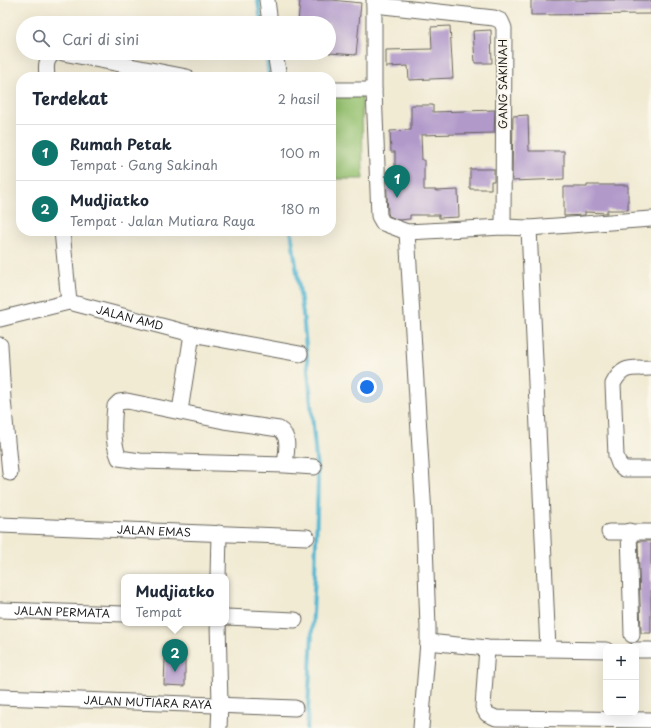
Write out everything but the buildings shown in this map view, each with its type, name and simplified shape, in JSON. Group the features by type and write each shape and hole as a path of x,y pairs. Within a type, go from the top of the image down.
{"street":[{"path":"267,0 269,16"},
{"path":"374,2 374,90 379,216 383,223 407,232 503,227 529,228 651,219"},
{"name":"GANG SAKINAH","path":"374,2 494,18 501,21 504,28 503,227"},
{"path":"46,72 48,60"},
{"path":"99,60 161,72"},
{"path":"276,60 278,72"},
{"path":"336,90 374,90"},
{"path":"529,228 548,649"},
{"path":"407,232 424,515 428,642 421,728"},
{"path":"62,236 69,302"},
{"name":"JALAN AMD","path":"0,319 69,302 192,334 300,354"},
{"path":"180,412 192,334"},
{"path":"0,345 3,399 10,473"},
{"path":"651,368 626,369 618,374 613,384 616,456 619,464 624,469 651,469"},
{"path":"285,465 287,437 284,431 279,429 224,421 127,401 119,402 115,406 114,447 119,458 140,462 314,467"},
{"name":"JALAN EMAS","path":"0,525 307,537"},
{"path":"629,531 632,635"},
{"path":"609,532 651,532"},
{"path":"218,574 219,533"},
{"name":"JALAN PERMATA","path":"0,610 121,614"},
{"path":"229,617 296,620"},
{"path":"218,626 220,705 219,728"},
{"path":"428,642 487,648 603,650"},
{"path":"487,648 483,707 487,714 496,718 651,720"},
{"path":"639,650 651,650"},
{"name":"JALAN MUTIARA RAYA","path":"0,697 295,708"}],"green space":[{"path":"336,96 362,96 363,179 336,179"}],"waterway":[{"path":"258,0 260,16"},
{"path":"267,60 268,72"},
{"path":"292,236 303,314 318,481 307,728"}],"place":[{"name":"Rumah Petak","path":"397,198"},
{"name":"Mudjiatko","path":"175,672"}]}
